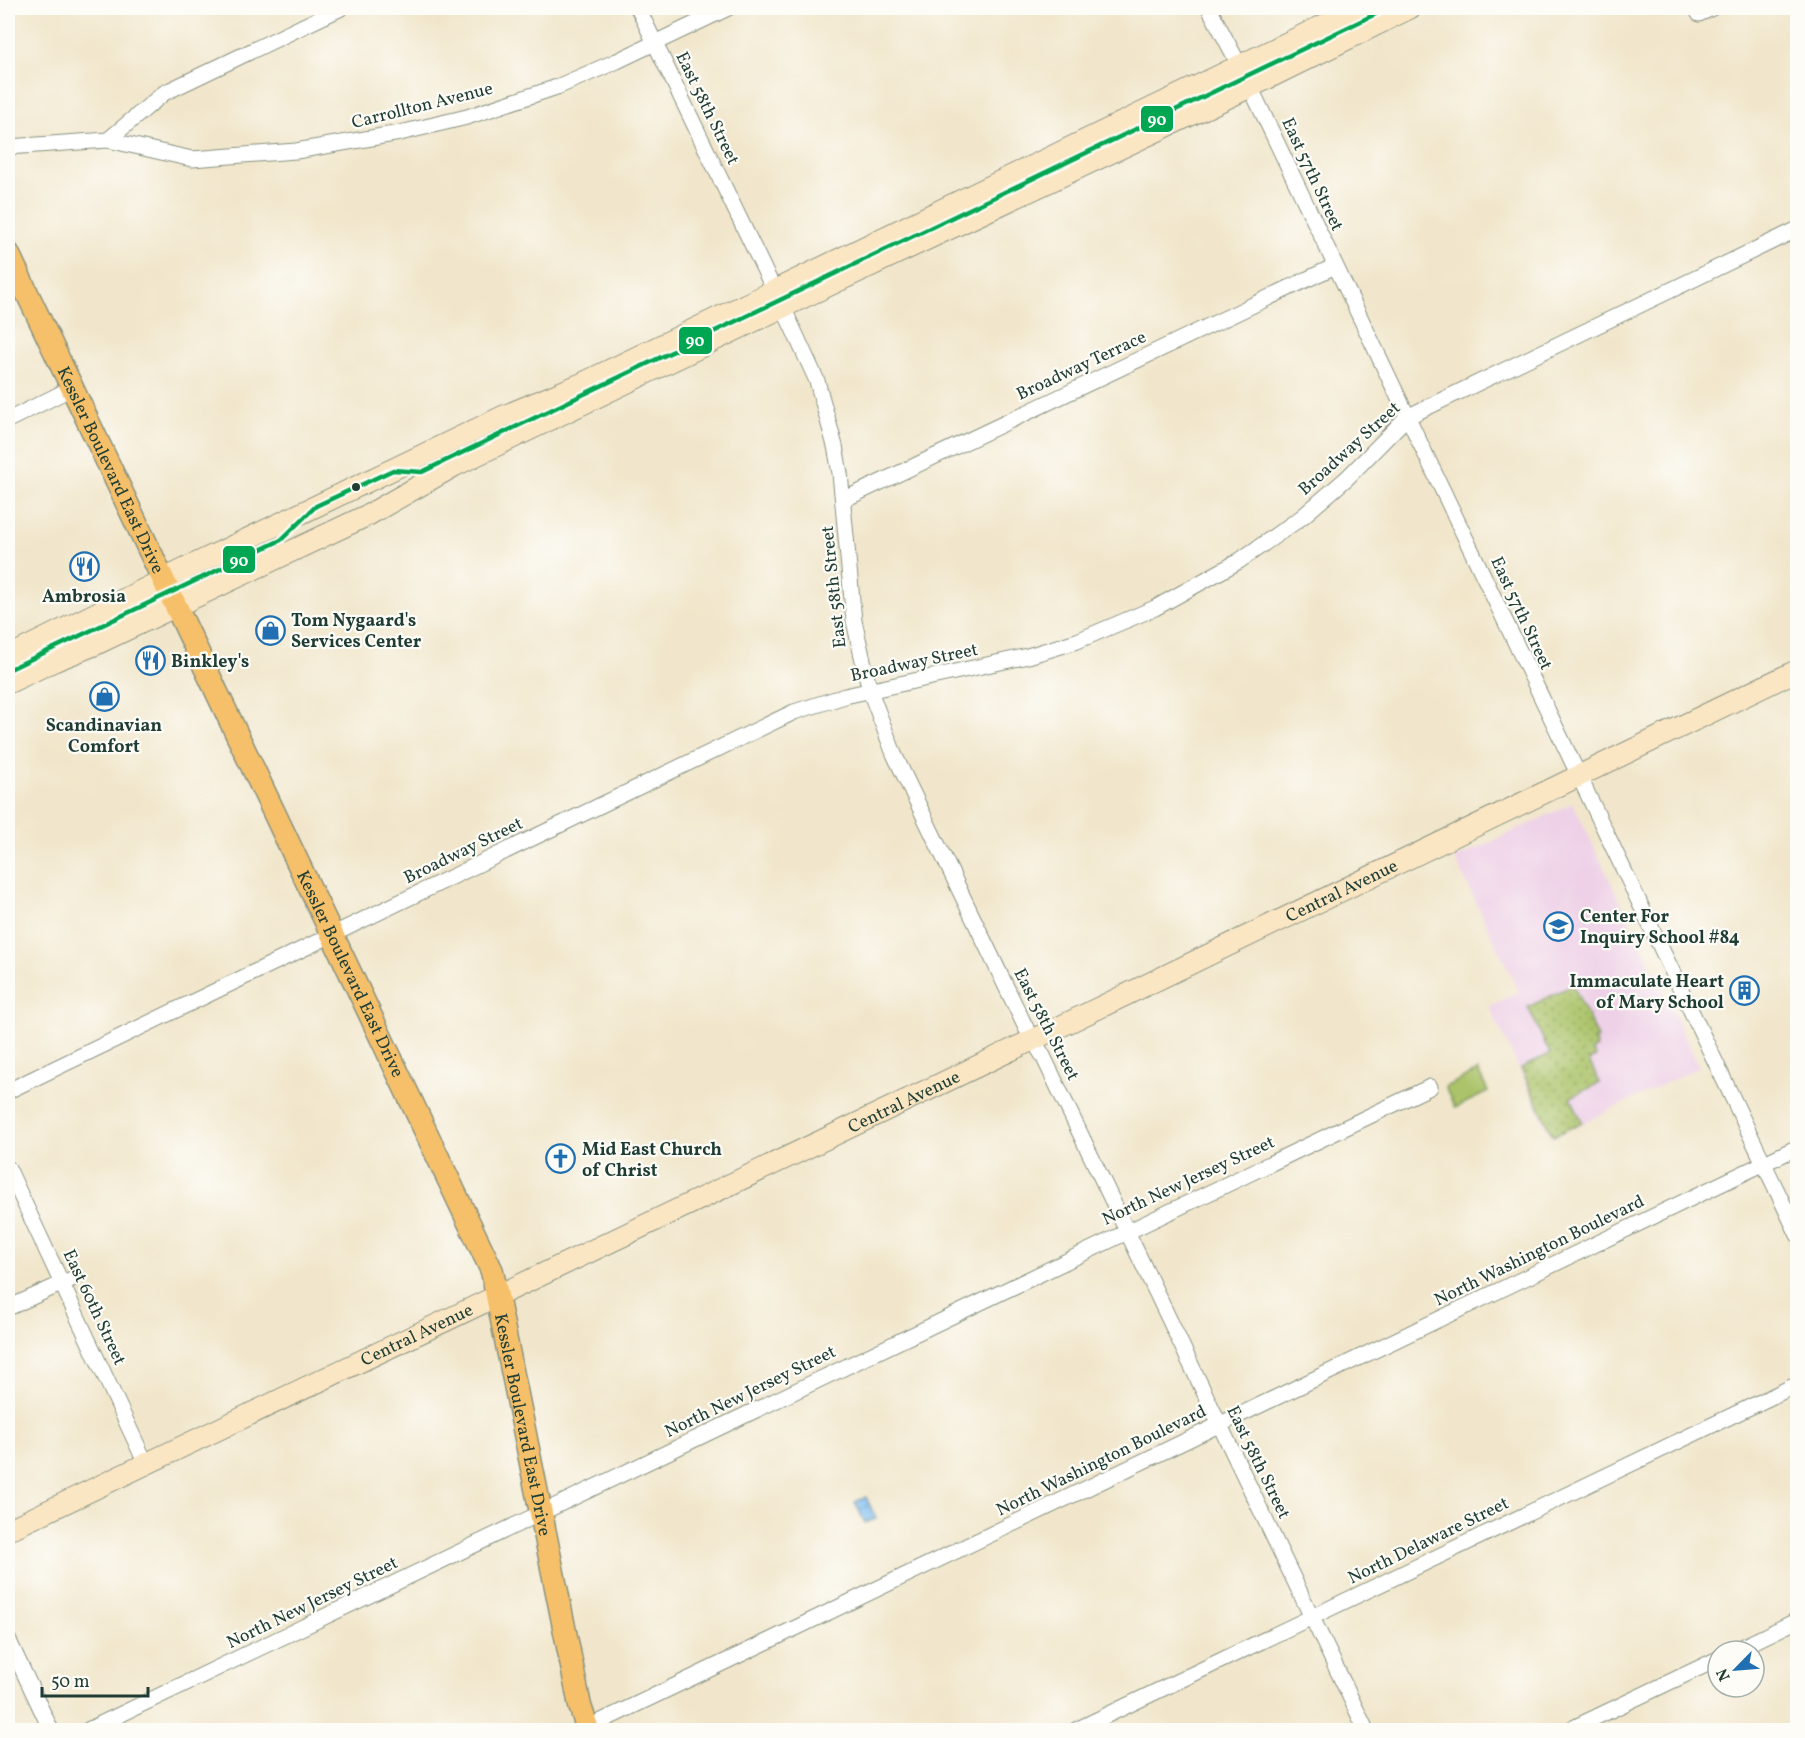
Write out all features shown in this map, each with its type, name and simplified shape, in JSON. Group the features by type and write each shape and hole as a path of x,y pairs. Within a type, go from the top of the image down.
{"main road":[{"path":"8,683 94,645 174,605 370,514 454,466 778,299 1240,66 1364,8"},
{"path":"8,657 494,421 778,299 1250,87 1410,8"},
{"name":"Kessler Boulevard East Drive","path":"8,253 162,581 488,1260 498,1295 586,1730"},
{"name":"Central Avenue","path":"8,1530 1033,1040 1797,670"}],"street":[{"path":"108,140 164,93 341,8"},
{"name":"East 58th Street","path":"638,8 819,388 837,459 854,621 870,691 894,754 1025,1026 1044,1058 1366,1731"},
{"name":"Carrollton Avenue","path":"8,147 108,140 192,159 261,155 366,140 445,123 528,97 601,68 728,8"},
{"name":"East 57th Street","path":"1209,8 1240,66 1797,1235"},
{"path":"1696,8 1699,14 1712,8"},
{"name":"Broadway Street","path":"8,1091 764,725 806,708 870,691 986,667 1044,651 1109,628 1171,600 1239,561 1302,517 1353,472 1407,417 1797,229"},
{"name":"Broadway Terrace","path":"843,500 1335,266"},
{"path":"8,420 72,388"},
{"name":"North New Jersey Street","path":"88,1731 1430,1087"},
{"name":"North Washington Boulevard","path":"586,1730 1797,1147"},
{"name":"East 60th Street","path":"8,1168 68,1280 146,1464"},
{"path":"8,1308 68,1280"},
{"name":"North Delaware Street","path":"1076,1731 1797,1384"},
{"path":"1758,1639 1797,1620"},
{"path":"8,1639 51,1731"},
{"path":"1569,1731 1706,1665"}],"shaded area":[{"name":"Center For Inquiry School #84","path":"1573,803 1699,1067 1552,1138 1489,1006 1519,992 1455,859"}],"green space":[{"path":"1573,985 1598,1038 1594,1040 1597,1047 1592,1050 1596,1057 1589,1061 1600,1083 1571,1097 1582,1122 1553,1136 1521,1068 1550,1054 1528,1007"},
{"path":"1478,1071 1488,1092 1455,1108 1445,1087"}],"water":[{"path":"866,1497 876,1519 865,1523 855,1502"}],"transit line":[{"name":"90","path":"8,670 281,540 316,506 393,470 422,472 1388,8"}],"place":[{"name":"Ambrosia","path":"84,567"},
{"name":"Tom Nygaard's Services Center","path":"270,630"},
{"name":"Binkley's","path":"150,661"},
{"name":"Scandinavian Comfort","path":"104,696"},
{"name":"Center For Inquiry School #84","path":"1559,926"},
{"name":"Immaculate Heart of Mary School","path":"1745,991"},
{"name":"Mid East Church of Christ","path":"561,1159"}]}
